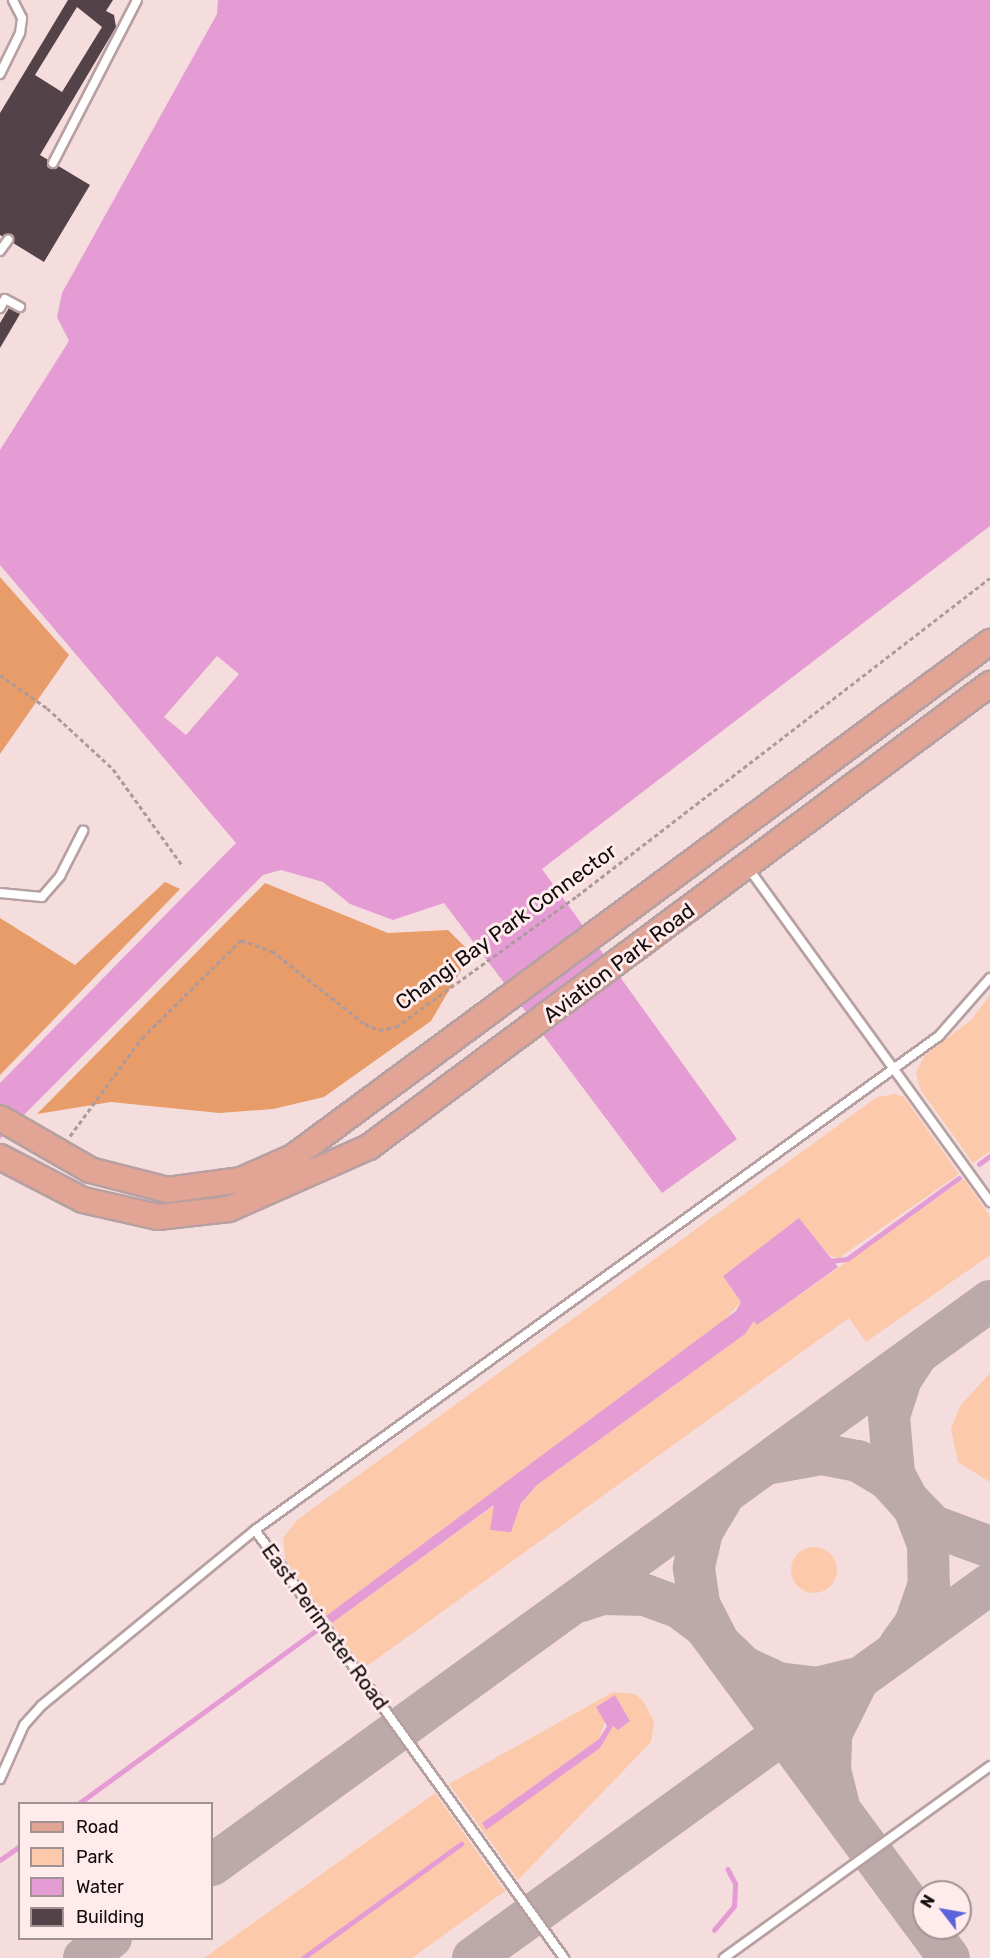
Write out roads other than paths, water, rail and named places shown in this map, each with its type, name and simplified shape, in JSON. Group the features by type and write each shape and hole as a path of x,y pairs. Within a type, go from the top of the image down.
{"main road":[{"name":"Aviation Park Road","path":"0,1118 121,1182 168,1190 241,1180 293,1157 606,931 990,642"},
{"name":"Aviation Park Road","path":"2,1158 94,1203 158,1217 229,1209 369,1147 748,868 990,684"}],"lane":[{"path":"0,74 20,33 22,18 13,0"},
{"path":"53,163 137,0"},
{"path":"0,250 8,240"},
{"path":"0,308 5,298 20,307"},
{"path":"0,893 42,897 60,876 83,831"},
{"path":"748,868 990,1202"},
{"path":"255,1530 894,1070 962,1016 990,978"},
{"name":"East Perimeter Road","path":"0,1779 24,1725 37,1710 255,1530 564,1958"},
{"path":"724,1958 990,1766"}],"water":[{"path":"218,0 990,0 990,526 542,869 737,1139 662,1193 444,903 393,920 350,904 323,882 281,870 263,875 0,1139 0,1083 236,843 0,565 0,450 69,341 57,317 62,293 217,14"},
{"path":"799,1218 838,1267 757,1325 754,1321 745,1334 537,1485 521,1503 511,1532 490,1530 494,1505 332,1623 326,1616 736,1311 741,1302 723,1276"},
{"path":"615,1695 630,1721 618,1730 613,1726 600,1748 486,1830 482,1823 599,1739 607,1726 596,1707"}],"waterway":[{"path":"979,1164 990,1156"},
{"path":"829,1261 847,1259 959,1178"},
{"path":"81,1802 317,1630"},
{"path":"303,1958 461,1844"},
{"path":"0,1860 18,1847"},
{"path":"714,1930 734,1906 735,1884 728,1870"}]}
